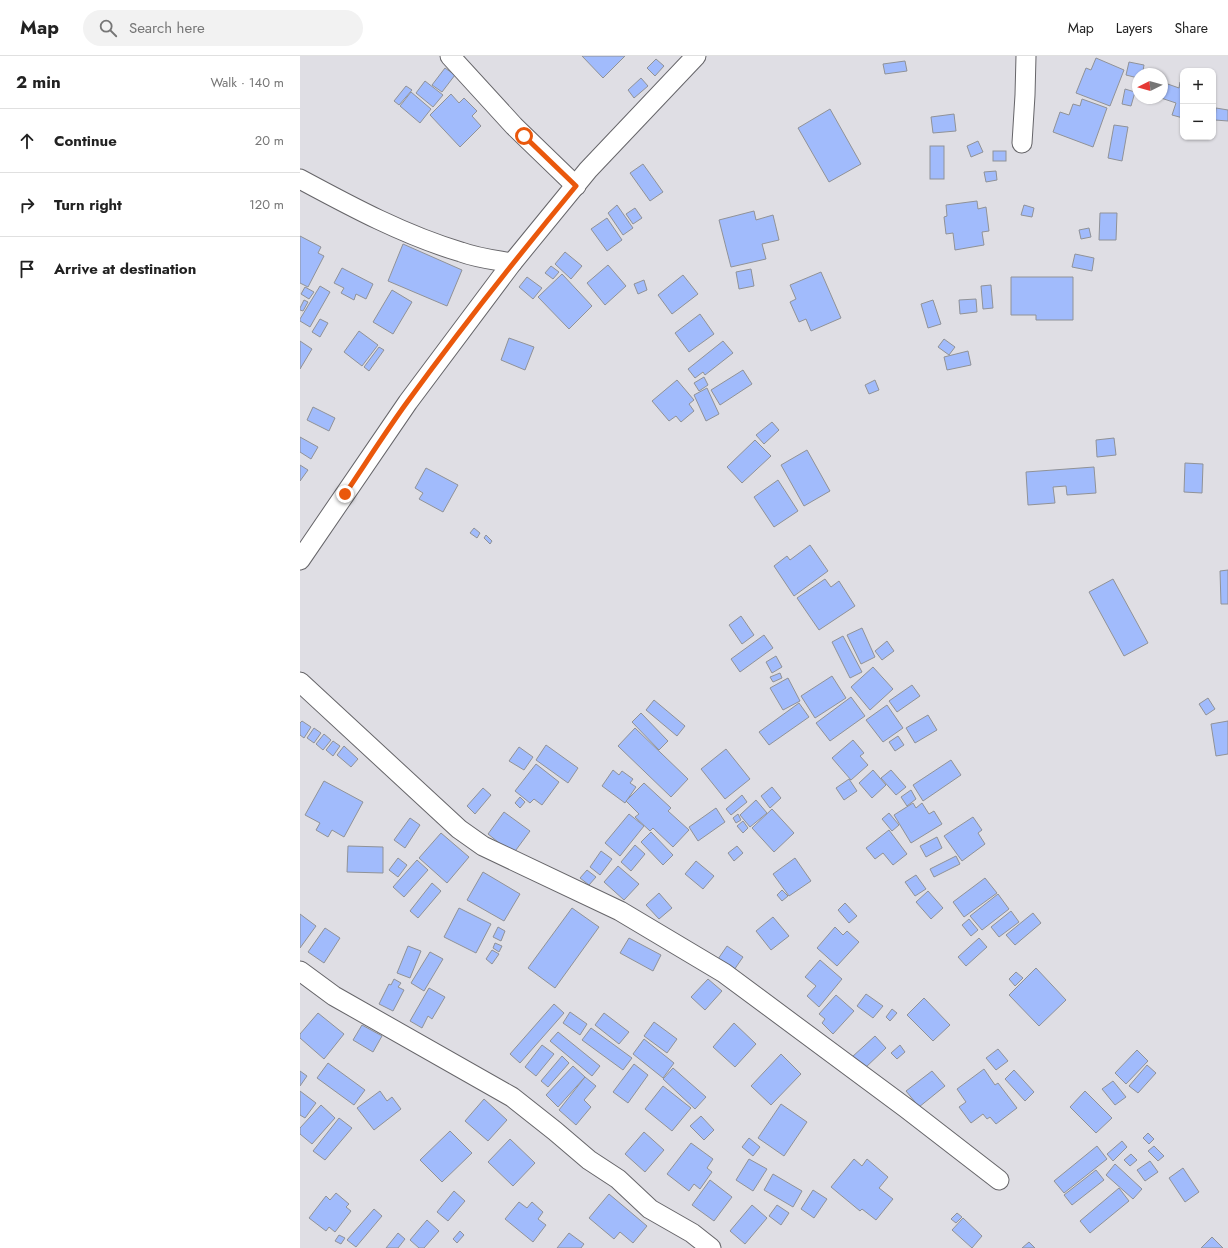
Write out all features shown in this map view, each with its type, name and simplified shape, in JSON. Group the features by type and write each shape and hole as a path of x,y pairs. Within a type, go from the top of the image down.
{"street":[{"path":"450,56 514,126 576,186"},
{"path":"300,560 408,402 512,263 588,170 696,56"},
{"path":"1022,143 1026,56"},
{"path":"300,179 340,201 418,238 463,253 512,263"},
{"path":"300,682 465,833 483,846 620,912 724,973 906,1108 999,1180"},
{"path":"300,971 334,996 512,1097 589,1160 618,1179 650,1209 692,1234 711,1248"}],"building":[{"path":"582,56 625,56 603,78"},
{"path":"1096,58 1124,70 1110,106 1076,93 1086,68 1091,70"},
{"path":"656,59 664,66 655,76 647,68"},
{"path":"905,61 907,71 885,74 883,64"},
{"path":"1129,62 1144,65 1144,68 1132,68 1132,76 1126,75"},
{"path":"445,68 455,75 442,92 432,85"},
{"path":"641,78 648,86 634,98 628,90"},
{"path":"425,81 443,95 433,107 416,93"},
{"path":"1180,82 1180,117 1172,115 1176,103 1168,100 1168,84 1179,88"},
{"path":"406,86 412,90 399,105 394,101"},
{"path":"1125,89 1132,91 1131,106 1122,104"},
{"path":"411,92 431,109 420,123 400,106"},
{"path":"451,94 459,103 464,98 477,111 472,116 481,126 460,147 430,115"},
{"path":"1082,99 1107,108 1093,147 1053,132 1060,112 1069,115 1073,104 1080,106"},
{"path":"1216,108 1228,110 1228,121 1216,120"},
{"path":"830,109 861,164 829,182 798,128"},
{"path":"954,114 956,131 933,133 931,117"},
{"path":"1114,125 1128,127 1122,161 1108,158"},
{"path":"978,141 983,152 971,157 967,146"},
{"path":"930,146 944,146 944,179 930,179"},
{"path":"993,151 1006,151 1006,161 993,161"},
{"path":"643,164 663,192 650,201 630,173"},
{"path":"996,171 997,180 986,182 984,172"},
{"path":"977,201 978,209 986,207 989,231 982,232 984,245 955,250 953,233 946,234 944,217 947,216 946,205"},
{"path":"617,205 633,228 623,235 608,213"},
{"path":"1024,205 1034,208 1032,217 1021,215"},
{"path":"635,208 642,218 633,224 626,214"},
{"path":"754,211 756,220 773,215 779,240 762,244 766,259 731,267 719,220"},
{"path":"1100,213 1117,213 1116,240 1099,240"},
{"path":"607,218 622,240 607,251 591,229"},
{"path":"1089,228 1091,237 1081,239 1079,230"},
{"path":"300,236 321,247 318,253 324,256 308,287 300,283"},
{"path":"403,244 462,270 447,306 388,281"},
{"path":"565,252 582,266 571,279 555,264"},
{"path":"1075,254 1094,258 1092,271 1072,267"},
{"path":"608,265 626,286 605,305 587,283"},
{"path":"551,266 559,272 553,279 545,273"},
{"path":"342,268 373,284 366,299 356,294 354,300 341,293 344,288 334,283"},
{"path":"751,269 754,286 739,289 736,272"},
{"path":"821,272 841,318 811,331 806,319 799,322 790,302 796,299 790,285"},
{"path":"562,274 592,306 569,329 538,297"},
{"path":"683,275 698,294 672,314 658,295"},
{"path":"527,277 542,288 533,299 519,287"},
{"path":"1011,277 1073,277 1073,320 1036,320 1036,315 1011,315"},
{"path":"644,280 647,290 638,294 634,284"},
{"path":"991,285 993,308 983,309 981,286"},
{"path":"320,286 330,292 310,327 300,321 300,319"},
{"path":"305,287 314,292 309,299 301,294"},
{"path":"392,290 412,302 393,334 373,322"},
{"path":"976,299 977,312 960,314 959,300"},
{"path":"304,300 308,302 303,311 300,310 300,308"},
{"path":"933,300 941,324 928,328 921,304"},
{"path":"700,314 714,334 689,352 675,333"},
{"path":"320,319 328,323 320,337 312,332"},
{"path":"359,331 378,345 362,366 344,352"},
{"path":"509,338 534,347 525,370 501,360"},
{"path":"944,339 955,347 949,355 938,347"},
{"path":"300,341 312,349 300,369"},
{"path":"723,341 733,353 705,375 703,372 695,378 688,369"},
{"path":"379,347 384,350 369,371 364,367"},
{"path":"968,351 971,365 947,370 944,357"},
{"path":"743,370 752,384 720,405 711,390"},
{"path":"704,377 708,385 699,391 694,383"},
{"path":"677,380 694,400 689,404 694,411 681,422 676,416 669,421 652,401"},
{"path":"875,380 879,390 869,394 865,385"},
{"path":"707,388 719,414 706,421 694,395"},
{"path":"313,407 335,418 329,431 307,420"},
{"path":"772,422 779,430 764,444 756,435"},
{"path":"300,437 318,447 311,459 300,452"},
{"path":"1114,438 1116,455 1097,457 1096,440"},
{"path":"755,440 771,456 742,483 727,467"},
{"path":"807,450 830,491 804,506 781,465"},
{"path":"1185,463 1203,464 1202,493 1184,492"},
{"path":"300,465 308,470 300,481"},
{"path":"1094,467 1096,493 1067,495 1066,486 1053,487 1055,503 1028,505 1026,472"},
{"path":"426,468 458,485 443,512 419,499 423,493 415,488"},
{"path":"778,480 798,511 774,527 754,497"},
{"path":"474,528 480,533 477,538 470,533"},
{"path":"486,535 492,541 490,544 484,538"},
{"path":"810,545 828,571 794,596 774,566 787,556 790,560"},
{"path":"1228,570 1228,604 1221,604 1220,571"},
{"path":"825,579 831,587 839,581 855,606 819,630 797,598"},
{"path":"1113,579 1148,643 1124,656 1089,592"},
{"path":"741,616 754,635 742,644 729,625"},
{"path":"862,628 875,657 861,664 847,635"},
{"path":"764,635 773,648 740,672 731,659"},
{"path":"843,636 862,672 850,678 832,642"},
{"path":"887,641 894,651 882,660 875,651"},
{"path":"776,656 782,667 772,673 766,662"},
{"path":"873,667 893,689 870,710 851,687"},
{"path":"780,673 782,678 773,682 770,677"},
{"path":"832,676 846,698 815,718 801,696"},
{"path":"788,678 800,701 783,710 770,688"},
{"path":"912,685 920,696 897,712 889,701"},
{"path":"851,697 865,716 830,741 816,723"},
{"path":"1208,698 1215,709 1206,715 1199,704"},
{"path":"654,700 685,726 677,736 646,710"},
{"path":"799,703 809,717 769,745 759,732"},
{"path":"887,705 903,728 883,742 866,720"},
{"path":"641,713 668,741 659,750 632,722"},
{"path":"928,715 937,730 915,743 906,728"},
{"path":"302,721 311,727 304,738 300,735 300,723"},
{"path":"1228,721 1228,754 1216,756 1211,724"},
{"path":"314,728 321,733 314,743 307,738"},
{"path":"635,728 688,779 671,797 618,746"},
{"path":"324,734 331,740 323,750 316,744"},
{"path":"898,736 904,745 895,751 889,742"},
{"path":"853,740 864,753 860,756 868,765 851,780 832,758"},
{"path":"333,741 340,746 333,756 326,750"},
{"path":"546,745 578,768 568,783 536,760"},
{"path":"344,746 358,759 351,767 337,755"},
{"path":"519,747 533,757 524,770 509,761"},
{"path":"726,749 750,779 725,799 701,769"},
{"path":"951,760 961,775 923,801 913,785"},
{"path":"536,764 559,782 542,805 534,799 530,803 515,791"},
{"path":"613,770 619,775 622,771 633,779 630,783 636,787 625,803 602,786"},
{"path":"873,770 886,785 872,798 859,783"},
{"path":"891,770 906,787 896,795 881,778"},
{"path":"849,779 857,791 844,800 836,788"},
{"path":"324,781 363,802 344,837 332,830 328,837 316,830 320,823 305,815"},
{"path":"644,783 671,808 668,811 689,830 673,847 653,828 650,831 635,817 639,814 626,801"},
{"path":"772,787 781,798 770,808 761,796"},
{"path":"483,788 491,795 475,814 467,806"},
{"path":"911,790 916,799 907,806 901,797"},
{"path":"742,795 747,802 731,815 726,809"},
{"path":"520,797 525,802 520,808 515,803"},
{"path":"756,800 767,813 750,827 740,815"},
{"path":"913,803 916,808 922,803 929,814 934,811 942,824 911,843 894,815"},
{"path":"716,808 725,822 698,841 689,827"},
{"path":"772,809 794,833 774,852 752,828"},
{"path":"504,812 530,831 513,854 488,834"},
{"path":"889,813 899,825 892,831 882,819"},
{"path":"629,814 644,826 620,856 605,843"},
{"path":"738,814 741,820 736,823 733,818"},
{"path":"973,817 982,830 978,833 985,844 962,861 944,836"},
{"path":"410,818 420,825 405,848 394,840"},
{"path":"743,821 748,828 743,833 737,826"},
{"path":"889,830 907,854 893,865 883,853 875,859 866,848"},
{"path":"651,832 673,855 663,865 641,842"},
{"path":"441,833 469,857 447,883 419,858"},
{"path":"937,837 942,848 926,857 920,846"},
{"path":"635,845 645,854 631,871 621,862"},
{"path":"348,846 383,847 383,873 347,872"},
{"path":"737,846 743,853 734,861 728,853"},
{"path":"601,851 612,859 600,875 590,867"},
{"path":"956,856 960,864 934,877 930,869"},
{"path":"398,858 407,865 398,877 389,870"},
{"path":"795,858 811,881 789,896 773,874"},
{"path":"417,860 428,870 404,897 393,887"},
{"path":"696,861 714,876 703,889 685,874"},
{"path":"618,866 639,884 624,900 604,882"},
{"path":"587,870 596,877 589,885 580,878"},
{"path":"483,872 520,894 504,921 467,900"},
{"path":"916,875 926,889 915,896 905,882"},
{"path":"985,878 997,893 964,917 953,902"},
{"path":"432,883 441,891 418,918 410,911"},
{"path":"782,890 788,896 782,901 777,895"},
{"path":"928,891 943,908 931,919 916,902"},
{"path":"659,893 672,908 659,919 646,905"},
{"path":"998,894 1009,909 982,930 970,916"},
{"path":"845,903 857,916 849,923 838,910"},
{"path":"459,908 491,924 476,953 444,937"},
{"path":"572,908 599,927 555,988 528,968"},
{"path":"1011,911 1019,922 999,937 991,927"},
{"path":"1033,913 1041,923 1015,945 1006,935"},
{"path":"300,914 316,926 300,948"},
{"path":"773,917 789,936 771,950 756,931"},
{"path":"969,919 978,930 971,936 962,925"},
{"path":"498,927 505,931 501,941 493,937"},
{"path":"835,927 843,935 847,931 859,942 837,966 817,948"},
{"path":"325,928 340,938 324,963 308,952"},
{"path":"629,938 661,955 653,971 620,953"},
{"path":"979,938 987,947 966,966 958,957"},
{"path":"495,943 502,946 499,952 493,948"},
{"path":"408,946 421,951 410,978 397,973"},
{"path":"727,946 743,957 734,970 718,959"},
{"path":"492,950 499,954 492,964 486,959"},
{"path":"430,952 443,959 424,991 411,983"},
{"path":"820,960 842,979 819,1007 807,996 816,986 805,977"},
{"path":"1036,968 1066,1000 1039,1026 1009,995"},
{"path":"1016,972 1023,978 1015,986 1009,979"},
{"path":"394,979 401,983 398,987 404,990 393,1011 379,1004 389,984 391,985"},
{"path":"708,979 722,991 705,1010 691,997"},
{"path":"429,988 445,997 432,1019 428,1016 422,1028 410,1021"},
{"path":"866,994 883,1006 873,1018 857,1006"},
{"path":"836,995 854,1011 833,1034 822,1023 825,1019 819,1014"},
{"path":"924,998 950,1025 933,1041 907,1015"},
{"path":"554,1004 564,1013 520,1063 510,1054"},
{"path":"892,1009 897,1013 890,1021 886,1017"},
{"path":"570,1012 587,1024 580,1035 563,1023"},
{"path":"318,1013 344,1034 324,1059 300,1038 300,1034"},
{"path":"604,1013 629,1032 619,1044 595,1025"},
{"path":"654,1022 677,1039 667,1053 644,1036"},
{"path":"734,1023 756,1044 735,1067 713,1047"},
{"path":"362,1025 382,1036 373,1052 353,1040"},
{"path":"591,1028 632,1058 623,1070 582,1040"},
{"path":"558,1032 600,1066 592,1076 550,1041"},
{"path":"875,1036 886,1048 864,1069 852,1057"},
{"path":"644,1039 674,1063 663,1078 633,1054"},
{"path":"542,1045 554,1054 536,1076 525,1067"},
{"path":"900,1045 905,1052 897,1059 891,1053"},
{"path":"998,1049 1008,1061 996,1070 986,1058"},
{"path":"1137,1050 1148,1061 1126,1084 1115,1073"},
{"path":"781,1054 801,1074 771,1105 751,1086"},
{"path":"562,1056 569,1063 548,1087 541,1081"},
{"path":"328,1063 365,1090 354,1105 317,1078"},
{"path":"634,1064 648,1075 628,1103 613,1092"},
{"path":"1147,1065 1156,1073 1138,1093 1129,1086"},
{"path":"573,1066 585,1077 558,1107 546,1095"},
{"path":"673,1068 706,1097 695,1109 663,1079"},
{"path":"984,1069 995,1085 998,1083 1017,1108 996,1124 990,1117 987,1119 983,1114 971,1123 959,1107 966,1102 957,1089"},
{"path":"1014,1070 1034,1092 1025,1101 1005,1079"},
{"path":"300,1071 307,1076 300,1086"},
{"path":"932,1071 945,1086 919,1107 906,1091"},
{"path":"585,1077 596,1086 584,1100 591,1107 576,1125 559,1110"},
{"path":"1113,1081 1126,1097 1115,1105 1102,1089"},
{"path":"663,1086 691,1108 672,1131 645,1109"},
{"path":"300,1091 316,1103 305,1118 300,1115"},
{"path":"380,1091 387,1101 392,1097 401,1109 374,1130 357,1108"},
{"path":"1085,1091 1112,1118 1096,1133 1070,1107"},
{"path":"484,1099 507,1120 488,1141 465,1121"},
{"path":"781,1104 807,1122 784,1156 758,1138"},
{"path":"321,1105 335,1118 312,1144 300,1134 300,1128"},
{"path":"701,1116 714,1130 704,1140 690,1126"},
{"path":"339,1118 352,1128 325,1160 313,1151"},
{"path":"450,1131 472,1153 442,1182 420,1160"},
{"path":"644,1132 664,1150 645,1172 625,1154"},
{"path":"1148,1133 1154,1139 1149,1144 1143,1138"},
{"path":"749,1138 760,1147 753,1156 742,1147"},
{"path":"510,1139 535,1163 513,1186 488,1162"},
{"path":"1122,1141 1127,1147 1113,1161 1107,1154"},
{"path":"691,1143 713,1159 707,1168 712,1172 700,1189 694,1184 689,1191 667,1174"},
{"path":"1097,1146 1107,1159 1064,1193 1054,1181"},
{"path":"1154,1146 1164,1156 1158,1161 1148,1151"},
{"path":"1131,1154 1137,1160 1130,1166 1124,1160"},
{"path":"749,1159 767,1169 753,1191 736,1180"},
{"path":"854,1159 862,1166 867,1159 888,1177 879,1188 893,1199 876,1220 862,1209 860,1211 831,1187"},
{"path":"1150,1161 1158,1172 1145,1181 1137,1170"},
{"path":"1115,1164 1142,1189 1133,1199 1106,1175"},
{"path":"1183,1168 1199,1192 1185,1202 1169,1178"},
{"path":"1096,1170 1104,1180 1072,1205 1064,1195"},
{"path":"773,1174 802,1191 793,1207 764,1190"},
{"path":"710,1180 732,1197 714,1221 692,1205"},
{"path":"1119,1188 1129,1201 1090,1233 1080,1221"},
{"path":"813,1190 827,1199 814,1218 801,1209"},
{"path":"454,1191 465,1201 448,1221 437,1212"},
{"path":"336,1193 349,1204 346,1207 351,1211 335,1232 329,1227 326,1231 309,1218 326,1196 330,1200"},
{"path":"609,1194 647,1226 633,1243 620,1232 614,1239 589,1218"},
{"path":"519,1202 527,1208 532,1202 543,1212 538,1219 546,1225 533,1242 505,1219"},
{"path":"752,1205 767,1218 745,1244 730,1231"},
{"path":"777,1205 789,1213 781,1225 769,1216"},
{"path":"374,1209 382,1216 356,1247 347,1240"},
{"path":"957,1213 962,1217 956,1223 951,1219"},
{"path":"963,1218 982,1236 972,1248 952,1230"},
{"path":"427,1220 439,1231 424,1248 419,1248 410,1240"},
{"path":"460,1231 464,1235 457,1243 453,1239"},
{"path":"398,1233 405,1239 398,1248 386,1248"},
{"path":"569,1233 584,1244 581,1248 557,1248"},
{"path":"339,1235 345,1238 341,1244 335,1241"},
{"path":"1212,1237 1223,1248 1201,1248"},
{"path":"1029,1242 1035,1248 1022,1248"}],"route":[{"path":"345,494 408,402 455,338 512,263 576,186 524,136"}]}
